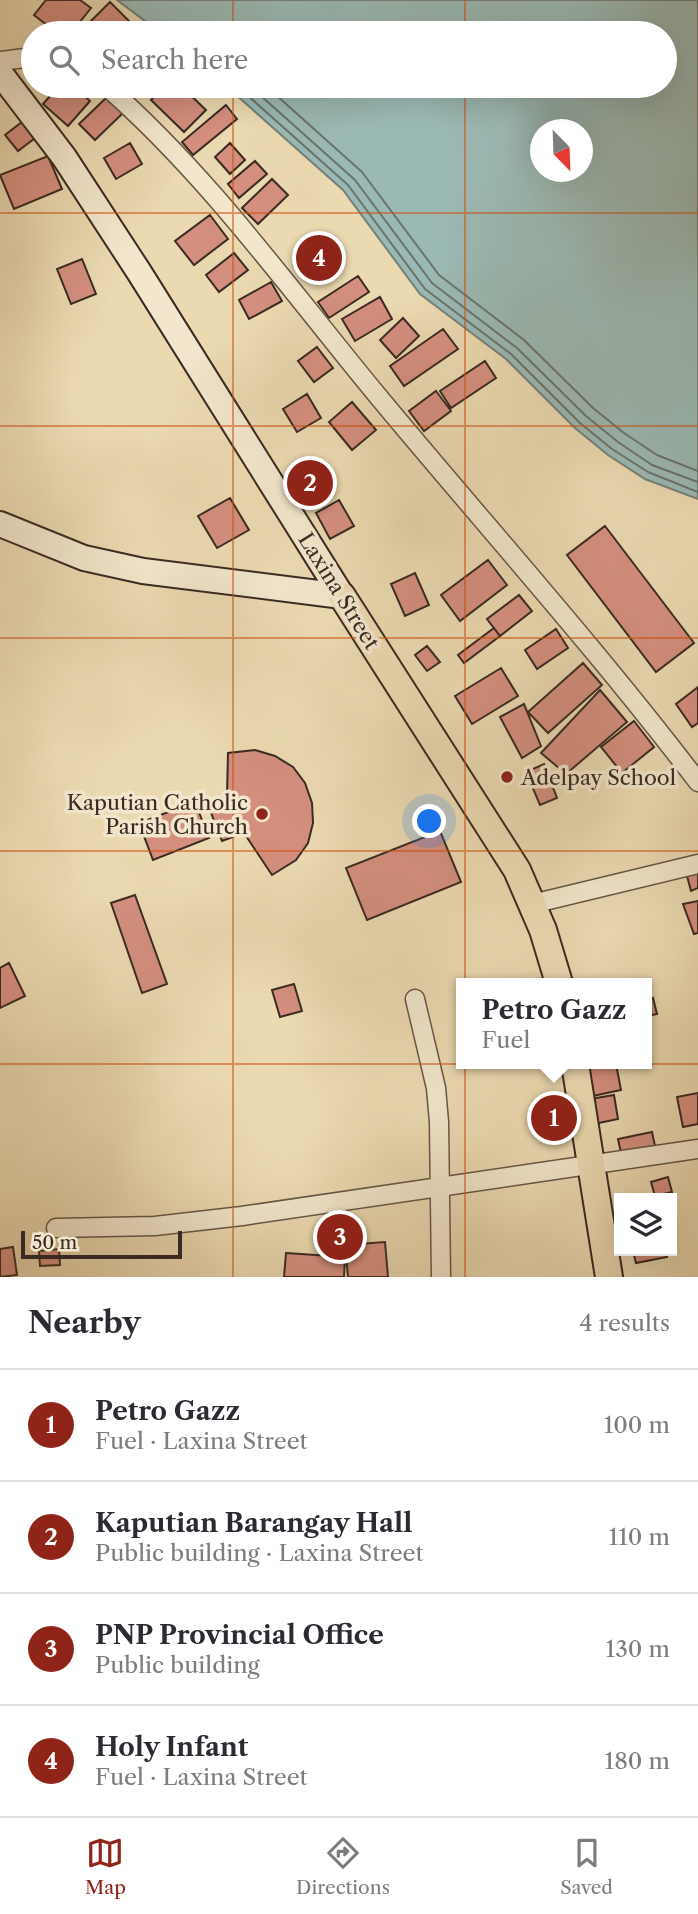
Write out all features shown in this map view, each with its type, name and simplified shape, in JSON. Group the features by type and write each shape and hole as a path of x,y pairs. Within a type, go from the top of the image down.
{"main road":[{"name":"Laxina Street","path":"0,72 37,120 117,237 342,596 496,834 532,904 557,978"},
{"path":"0,524 85,558 143,571 342,596"},
{"path":"576,1069 609,1277"}],"street":[{"path":"0,61 21,58"},
{"path":"119,98 205,187 441,471 579,631 698,782"},
{"path":"532,904 698,864"},
{"path":"415,999 436,1088 442,1187 441,1277"},
{"path":"56,1228 155,1226 698,1149"}],"water":[{"path":"117,0 698,0 698,499 645,479 608,455 575,428 506,359 420,294 343,190 240,98 677,98 677,21 145,21"}],"building":[{"path":"46,0 80,0 91,8 81,21 42,21 34,15"},
{"path":"110,2 129,21 91,21"},
{"path":"48,98 87,98 90,101 68,126 43,104"},
{"path":"106,98 110,98 124,112 95,140 79,124"},
{"path":"194,98 206,110 184,132 151,100"},
{"path":"226,105 237,119 193,155 182,142"},
{"path":"22,122 35,138 18,151 5,135"},
{"path":"130,143 142,164 116,179 104,158"},
{"path":"230,143 245,160 230,174 215,157"},
{"path":"48,156 62,189 14,209 0,175"},
{"path":"255,161 267,174 239,198 228,184"},
{"path":"272,179 288,195 258,224 242,208"},
{"path":"210,215 228,239 194,265 175,241"},
{"path":"320,245 332,262 318,272 306,255"},
{"path":"234,253 248,270 219,292 206,275"},
{"path":"82,259 96,294 71,304 57,269"},
{"path":"358,276 369,292 329,318 318,302"},
{"path":"271,282 282,301 249,319 239,300"},
{"path":"380,297 392,319 355,341 342,319"},
{"path":"403,318 419,336 396,358 380,340"},
{"path":"443,329 458,349 404,386 390,366"},
{"path":"317,347 333,368 314,382 298,361"},
{"path":"485,361 496,378 451,408 440,391"},
{"path":"436,391 451,411 424,431 409,411"},
{"path":"307,394 321,418 297,432 283,409"},
{"path":"352,402 376,430 352,450 329,422"},
{"path":"230,498 249,530 217,548 198,516"},
{"path":"339,500 354,526 330,539 316,513"},
{"path":"605,526 694,643 656,672 567,555"},
{"path":"488,560 507,585 460,621 441,595"},
{"path":"415,573 429,605 405,616 391,584"},
{"path":"519,595 532,611 500,636 487,619"},
{"path":"494,628 500,636 464,663 458,655"},
{"path":"556,629 568,648 537,669 525,650"},
{"path":"427,646 440,662 427,671 415,655"},
{"path":"583,663 602,685 548,733 528,712"},
{"path":"501,668 518,696 472,724 455,696"},
{"path":"698,687 698,723 692,727 676,704"},
{"path":"600,690 627,722 566,774 541,753"},
{"path":"524,704 541,746 522,758 500,717"},
{"path":"634,721 654,747 622,773 601,747"},
{"name":"Kaputian Catholic Parish Church","path":"255,750 275,756 293,767 305,783 312,803 313,823 308,843 296,860 272,875 244,833 222,841 208,805 227,796 228,753"},
{"path":"544,764 557,798 540,805 526,772"},
{"path":"195,802 209,838 153,860 139,823"},
{"path":"440,831 461,882 367,920 346,868"},
{"path":"698,873 698,888 691,891 687,876"},
{"path":"135,895 167,984 142,993 111,903"},
{"path":"698,901 698,933 694,934 683,904"},
{"path":"9,963 25,996 0,1008 0,968"},
{"path":"294,984 302,1011 280,1017 272,990"},
{"path":"652,998 657,1014 652,1015"},
{"path":"581,1069 617,1069 621,1090 588,1097"},
{"path":"698,1093 698,1124 683,1127 677,1097"},
{"path":"614,1095 618,1119 594,1124 590,1099"},
{"path":"652,1132 655,1146 621,1153 618,1139"},
{"path":"668,1177 672,1192 654,1193 651,1182"},
{"path":"614,1214 614,1227 612,1227 609,1215"},
{"path":"385,1242 388,1277 348,1277 345,1245"},
{"path":"13,1247 17,1275 0,1277 0,1249"},
{"path":"59,1249 60,1265 40,1266 39,1251"},
{"path":"286,1253 345,1257 344,1277 284,1277"},
{"path":"634,1256 667,1256 667,1257 636,1263"}],"place":[{"name":"Holy Infant","path":"319,258"},
{"name":"Kaputian Barangay Hall","path":"310,483"},
{"name":"Adelpay School","path":"507,777"},
{"name":"Kaputian Catholic Parish Church","path":"262,814"},
{"name":"Petro Gazz","path":"554,1118"},
{"name":"PNP Provincial Office","path":"340,1237"}]}
